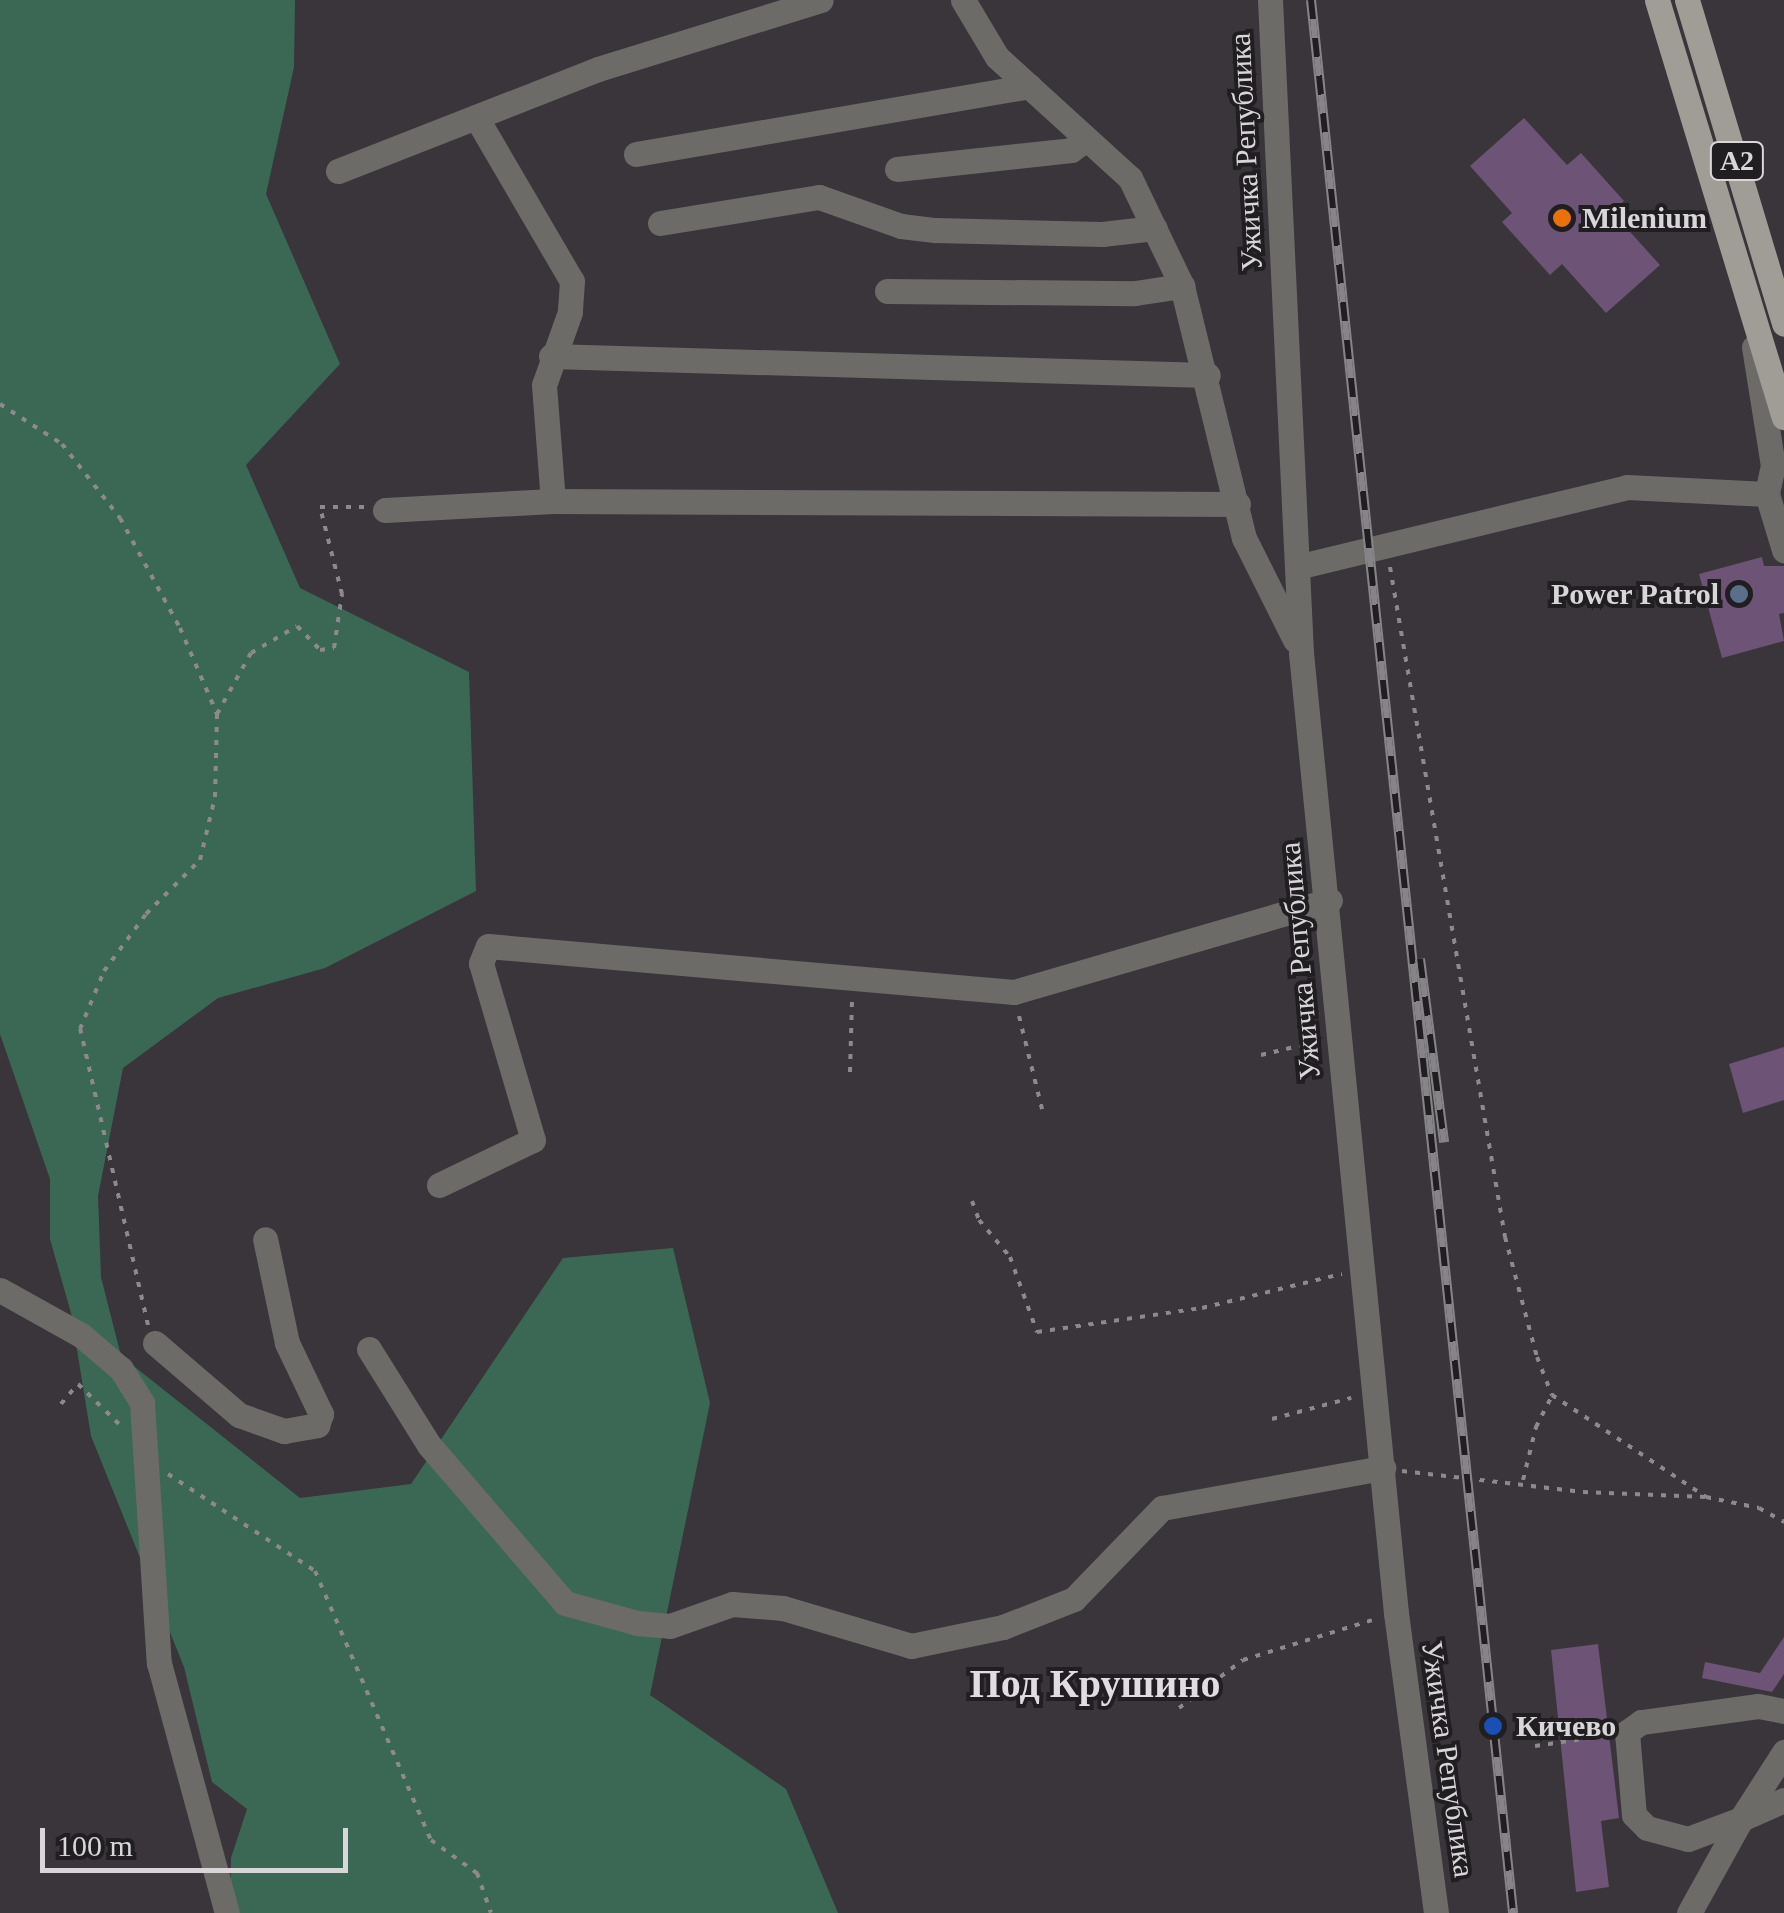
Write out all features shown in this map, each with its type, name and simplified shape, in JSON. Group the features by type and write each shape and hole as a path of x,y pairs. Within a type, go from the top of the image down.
{"main road":[{"name":"A2","path":"1656,0 1743,273 1784,417"},
{"name":"A2","path":"1687,0 1784,324"}],"street":[{"path":"338,171 598,69 821,0"},
{"path":"963,0 997,57 1130,178 1182,286 1208,375 1244,538 1301,653"},
{"name":"Ужичка Република","path":"1270,0 1301,653 1330,900 1338,1036 1396,1613 1436,1913"},
{"path":"636,154 1029,86"},
{"path":"476,116 572,282 570,312 551,356 544,385 553,501"},
{"path":"897,169 1071,150 1087,139"},
{"path":"660,223 819,197 902,226 935,230 1102,234 1155,228"},
{"path":"1743,273 1773,466 1767,494 1784,550"},
{"path":"886,291 1135,293 1182,286"},
{"path":"551,356 1208,375"},
{"path":"1297,566 1627,487 1767,494"},
{"path":"385,510 553,501 1238,504"},
{"path":"440,1185 532,1140 481,963 488,946 1014,992 1330,900"},
{"path":"154,1343 239,1415 284,1430 317,1425 321,1414 287,1343 266,1239"},
{"path":"0,1290 81,1334 121,1369 142,1403 159,1663 226,1913"},
{"path":"369,1349 429,1445 565,1603 637,1624 670,1626 732,1604 783,1608 911,1646 1003,1627 1074,1600 1162,1508 1383,1468"},
{"path":"1784,1711 1758,1706 1661,1720 1628,1732 1634,1815 1646,1828 1688,1839 1784,1800"},
{"path":"1689,1913 1784,1752"}],"path":[{"path":"0,404 62,444 120,518 180,628 217,714 215,797 200,860 146,914 104,970 80,1028 130,1270 154,1343"},
{"path":"217,714 251,653 276,634 297,626 320,650 334,648 342,594 320,507 385,510"},
{"path":"1386,543 1506,1238 1552,1395 1706,1497"},
{"path":"850,1072 847,1016 860,977"},
{"path":"1014,992 1042,1109"},
{"path":"1261,1055 1338,1036"},
{"path":"972,1201 979,1220 1010,1257 1037,1332 1202,1308 1362,1269"},
{"path":"61,1404 78,1384 130,1436"},
{"path":"1272,1419 1374,1391"},
{"path":"1523,1480 1536,1426 1552,1395"},
{"path":"157,1463 184,1490 217,1502 265,1542 315,1570 431,1840 477,1873 491,1913"},
{"path":"1383,1468 1523,1480 1583,1492 1706,1497 1759,1508 1784,1522"},
{"path":"1179,1708 1242,1660 1396,1613"},
{"path":"1535,1746 1628,1732"}],"green space":[{"path":"0,0 295,0 294,67 266,194 340,364 246,465 300,588 469,672 476,891 325,968 218,998 123,1068 98,1196 101,1277 121,1356 300,1498 411,1484 563,1258 673,1248 710,1403 650,1695 786,1789 838,1913 230,1913 231,1858 247,1809 212,1782 184,1667 91,1436 71,1313 50,1239 50,1179 0,1034"}],"building":[{"name":"Milenium","path":"1524,118 1567,165 1581,153 1624,201 1612,212 1660,265 1606,313 1562,264 1550,275 1502,222 1512,213 1470,166"},
{"name":"Power Patrol","path":"1762,557 1764,566 1784,566 1784,613 1779,614 1784,641 1722,658 1699,574"},
{"path":"1784,1047 1784,1100 1743,1113 1729,1064"},
{"path":"1784,1637 1784,1674 1772,1692 1702,1678 1705,1662 1760,1673"},
{"path":"1598,1644 1619,1818 1601,1821 1609,1887 1576,1892 1551,1650"}],"railway":[{"path":"1311,0 1513,1913"},
{"path":"1420,959 1444,1142"}],"place":[{"name":"Milenium","path":"1562,218"},
{"name":"Power Patrol","path":"1739,594"},
{"name":"Кичево","path":"1493,1726"}],"district":[{"name":"Под Крушино","path":"1095,1684"}]}
